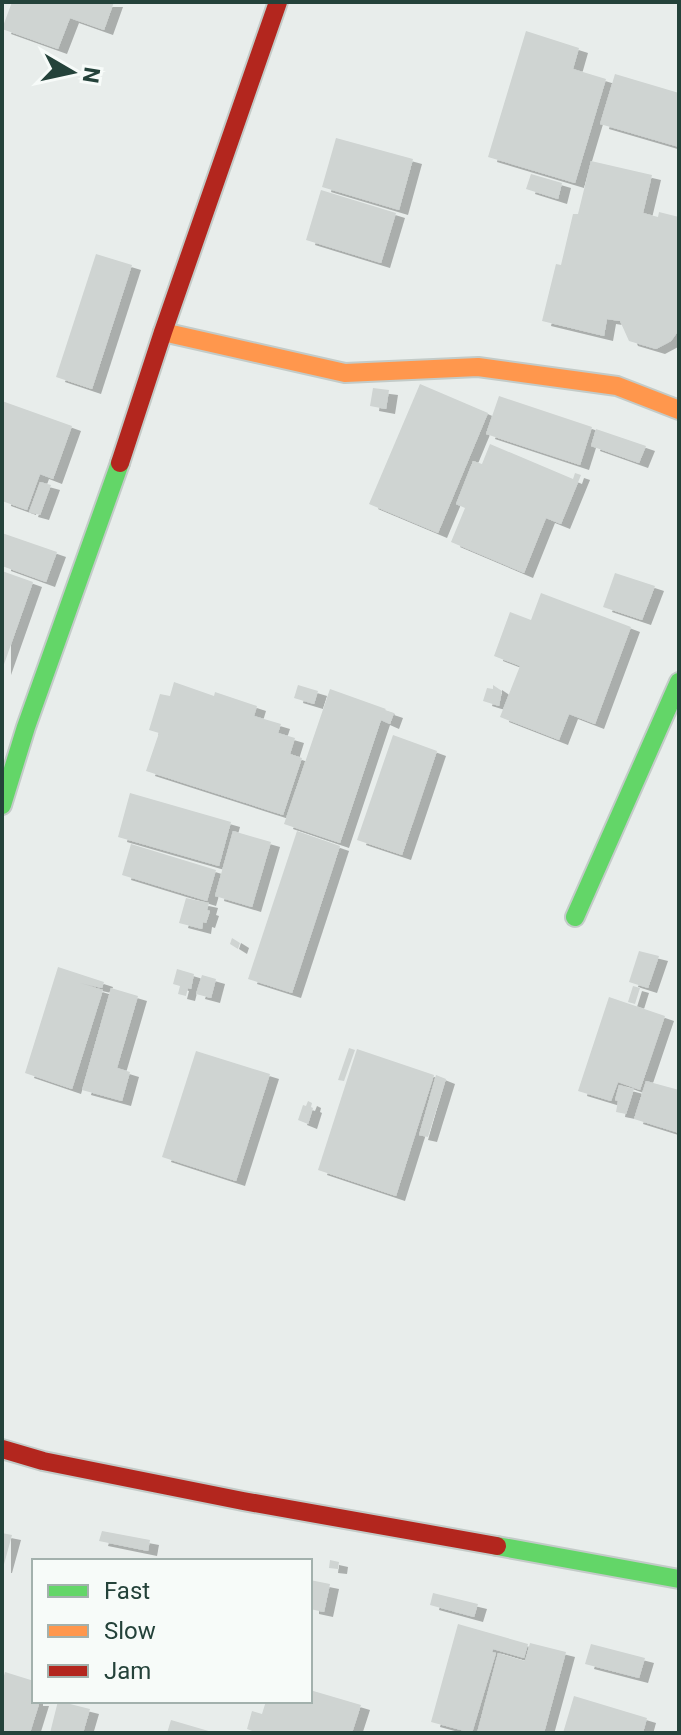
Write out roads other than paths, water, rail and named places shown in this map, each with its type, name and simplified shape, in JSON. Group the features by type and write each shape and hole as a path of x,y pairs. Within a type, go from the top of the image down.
{"street":[{"path":"2,805 26,727 278,2"},
{"path":"163,332 345,373 478,367 617,386 679,410"},
{"path":"575,917 679,682"},
{"path":"2,1449 43,1461 243,1501 679,1579"}]}
